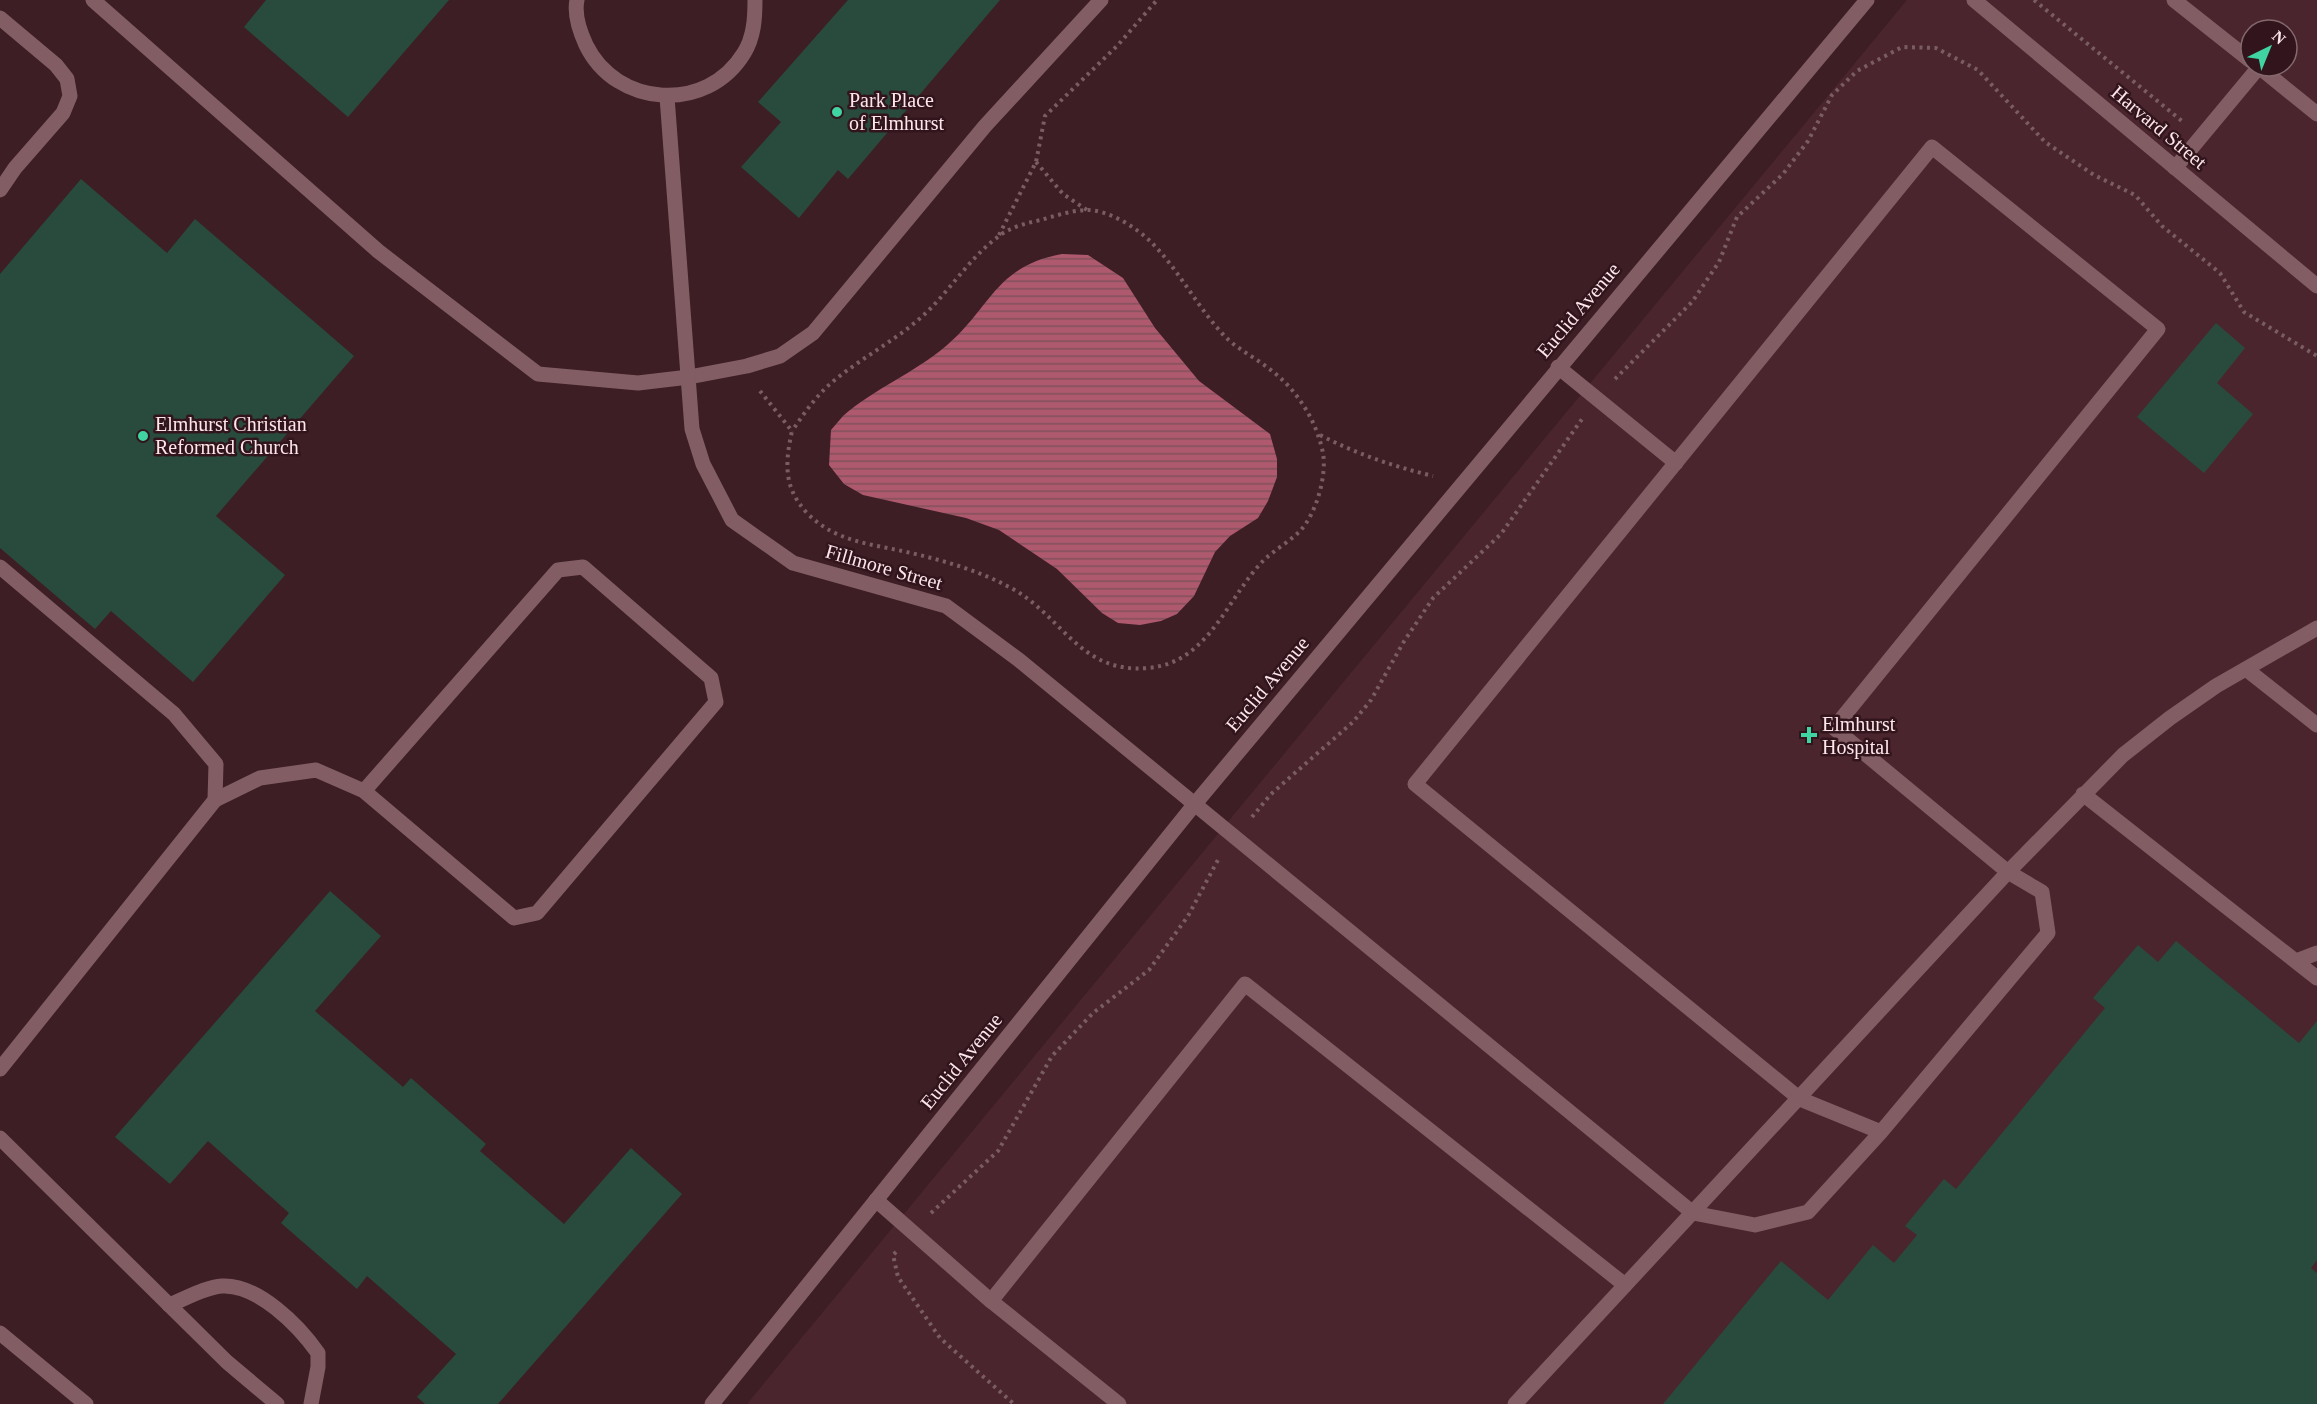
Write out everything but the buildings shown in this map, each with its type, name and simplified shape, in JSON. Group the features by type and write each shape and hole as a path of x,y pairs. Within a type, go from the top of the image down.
{"street":[{"path":"93,0 378,250 538,374 638,382 689,377 747,366 780,356 813,333 985,126 1101,0"},
{"path":"577,0 580,33 593,59 613,80 639,93 667,97 698,92 724,76 744,53 755,25 755,0"},
{"name":"Euclid Avenue","path":"712,1404 1194,805 1867,0"},
{"name":"Harvard Street","path":"1974,0 2317,286"},
{"path":"2174,0 2239,52"},
{"path":"0,18 56,65 67,79 70,96 63,113 15,168 0,190"},
{"path":"2175,168 2246,78"},
{"path":"2272,78 2317,114"},
{"name":"Fillmore Street","path":"667,97 695,438 703,464 732,520 793,563 946,606 1019,660 1693,1213"},
{"path":"1693,1213 1755,1225 1808,1212 1881,1132 2048,933 2042,892 2008,872 1834,728 2158,329 1932,147 1415,784 1800,1099 1881,1132"},
{"path":"1558,367 1676,463"},
{"path":"0,567 174,714 216,764 215,800"},
{"path":"0,1069 215,800 260,778 316,770 364,791 514,918 537,913 716,702 711,678 583,567 558,570 364,791"},
{"path":"1515,1404 2008,872 2123,756 2170,718 2246,669 2317,628"},
{"path":"2246,669 2317,725"},
{"path":"2083,795 2317,978"},
{"path":"2296,962 2317,953"},
{"path":"991,1301 1245,984 1625,1285"},
{"path":"0,1138 227,1362 277,1404"},
{"path":"876,1200 991,1301 1119,1404"},
{"path":"170,1305 220,1286 254,1293 274,1308 318,1353 318,1367 310,1404"},
{"path":"0,1333 86,1404"}],"path":[{"path":"999,236 1036,162 1045,116 1118,45 1157,0"},
{"path":"2034,0 2201,137"},
{"path":"1014,1404 940,1338 898,1278 893,1255 925,1217 998,1151 1052,1056 1093,1013 1149,970 1188,916 1213,865 1271,794 1353,722 1371,700 1403,643 1433,598 1502,534 1598,400 1655,336 1692,302 1719,261 1737,217 1783,174 1808,141 1832,95 1857,71 1902,47 1936,48 1978,70 2045,142 2094,175 2135,195 2162,226 2220,273 2244,312 2317,357"},
{"path":"1036,162 1063,194 1087,210 1124,221 1148,238 1220,331 1239,350 1268,368 1295,392 1319,434 1324,461 1323,470 1317,499 1301,529 1264,560 1248,578 1229,611 1199,645 1175,659 1152,668 1128,668 1100,662 1076,646 1044,612 1013,589 974,571 833,534 807,513 792,490 785,462 792,430 834,380 891,341 932,308 952,282 999,236 1019,225 1087,210"},
{"path":"747,366 766,401 792,430"},
{"path":"1319,434 1356,454 1389,466 1461,483"}],"shaded area":[{"name":"Elmhurst Hospital","path":"1907,0 2317,0 2317,1404 747,1404"},
{"path":"1062,254 1088,255 1123,278 1155,328 1199,381 1270,434 1277,459 1277,477 1268,501 1258,518 1230,536 1215,552 1194,596 1177,614 1161,621 1140,625 1118,623 1102,613 1057,569 999,530 966,518 863,495 844,484 829,465 831,430 843,416 946,346 1008,278 1022,268 1040,260"}],"place":[{"name":"Park Place of Elmhurst","path":"837,112"},
{"name":"Elmhurst Christian Reformed Church","path":"143,436"},
{"name":"Elmhurst Hospital","path":"1809,735"}]}
